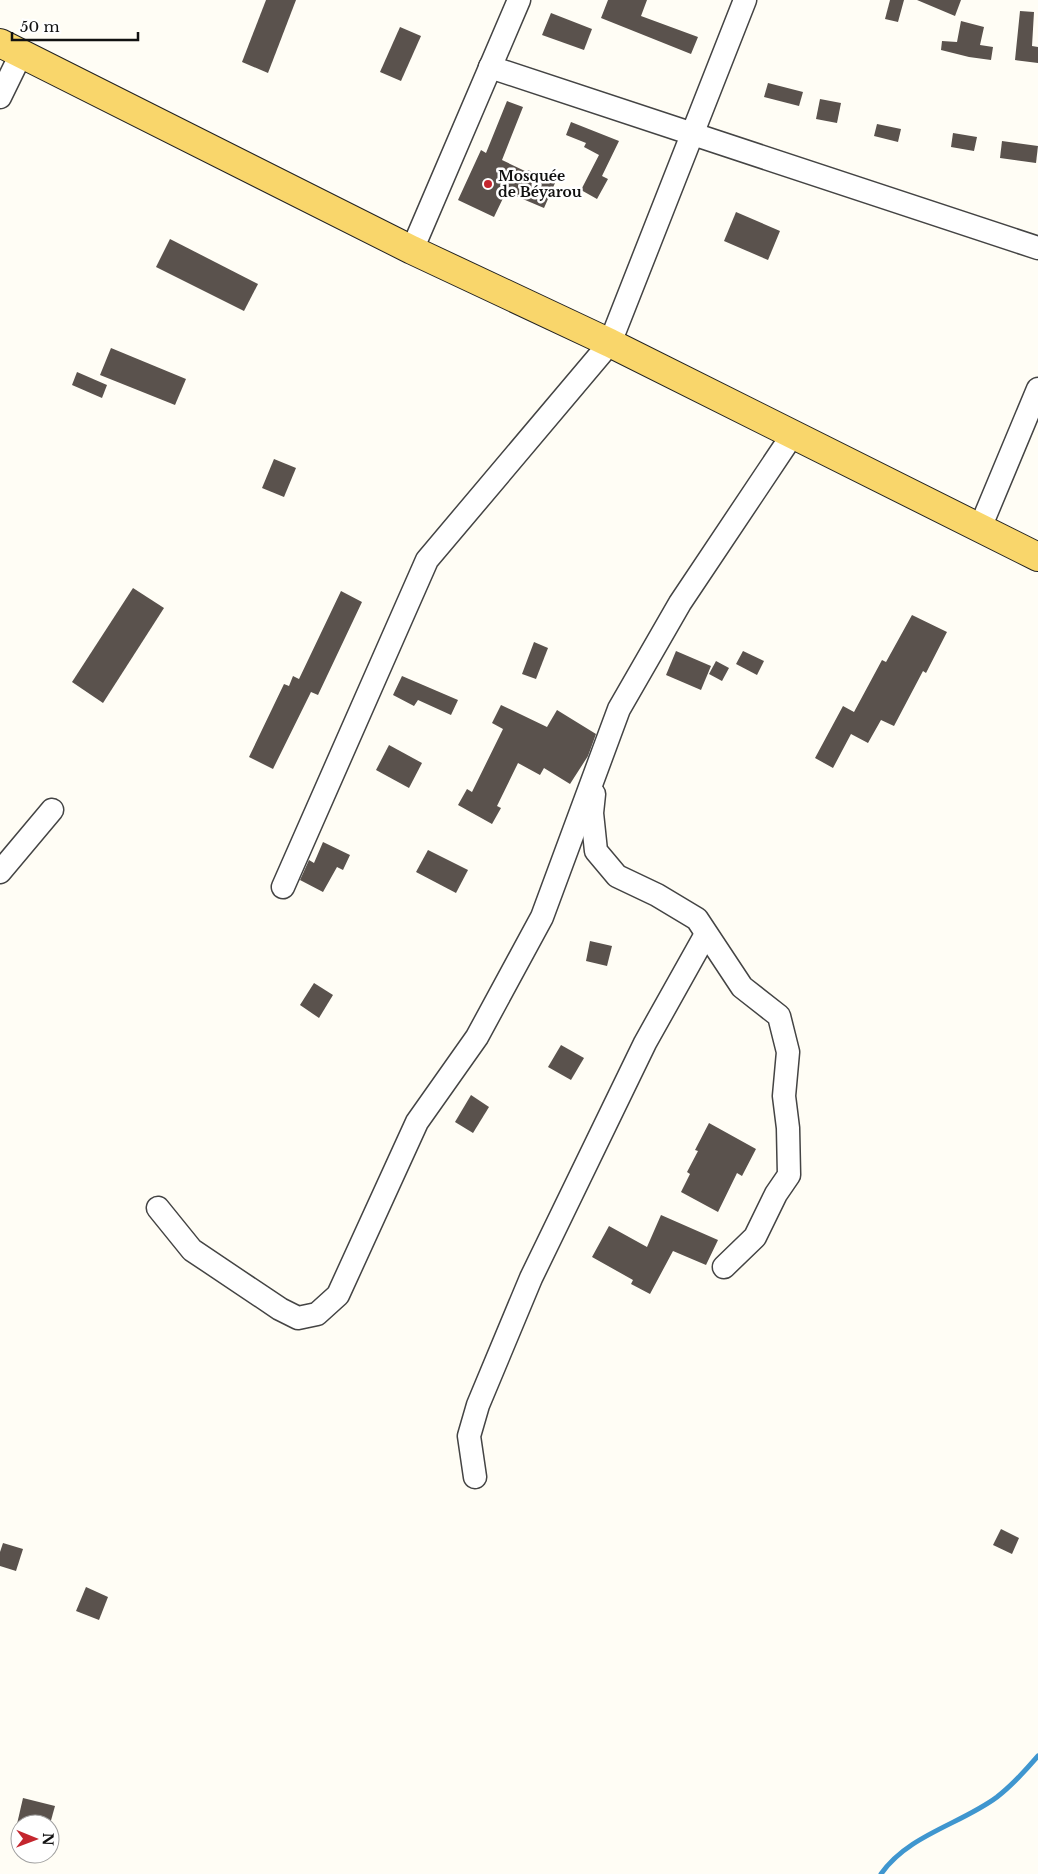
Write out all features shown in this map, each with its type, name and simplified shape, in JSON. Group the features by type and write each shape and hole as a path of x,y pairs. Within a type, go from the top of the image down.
{"main road":[{"path":"11,48 412,250 610,343 1038,557"}],"street":[{"path":"412,250 519,0"},
{"path":"283,887 427,560 610,343 745,0"},
{"path":"0,97 11,48"},
{"path":"490,67 1038,248"},
{"path":"980,528 1038,390"},
{"path":"158,1208 192,1250 280,1309 298,1318 317,1314 338,1295 417,1122 477,1037 542,917 619,709 676,611 793,434"},
{"path":"596,773 592,813 596,851 617,876 657,895 697,919 742,987 779,1016 788,1052 784,1096 788,1128 789,1174 776,1194 755,1238 724,1267"},
{"path":"0,872 52,810"},
{"path":"475,1477 469,1436 478,1405 530,1278 645,1043 706,934"}],"building":[{"path":"266,0 296,0 268,73 242,62"},
{"path":"608,0 647,0 641,16 698,37 691,54 601,18"},
{"path":"890,0 904,0 898,22 885,19"},
{"path":"917,0 961,0 955,16"},
{"path":"1020,11 1034,12 1032,46 1038,47 1038,63 1015,60"},
{"path":"551,13 592,29 584,50 542,35"},
{"path":"961,21 984,27 980,45 993,47 991,60 941,50 942,41 957,42"},
{"path":"400,27 421,36 401,81 380,72"},
{"path":"768,83 803,92 799,106 764,97"},
{"path":"820,99 841,103 837,123 816,119"},
{"path":"507,101 523,107 502,160 555,183 544,208 506,192 494,217 458,200 481,150 486,153"},
{"path":"571,122 619,141 602,176 608,179 597,199 581,190 599,155 584,147 586,143 566,135"},
{"path":"877,124 901,129 898,142 874,136"},
{"path":"953,133 977,137 974,151 951,147"},
{"path":"1002,141 1038,146 1036,163 1000,158"},
{"path":"736,212 780,231 768,260 724,241"},
{"path":"170,239 258,284 244,311 156,267"},
{"path":"111,348 186,379 175,405 100,375"},
{"path":"77,372 107,385 102,398 72,385"},
{"path":"274,459 296,468 284,497 262,488"},
{"path":"133,588 164,608 103,703 72,682"},
{"path":"341,591 362,602 318,695 311,692 273,769 249,757 284,684 289,686 293,676 299,679"},
{"path":"912,615 947,632 926,673 923,671 894,726 881,720 868,743 851,734 833,768 815,758 843,706 854,712 882,660 886,662"},
{"path":"534,642 548,648 536,679 522,674"},
{"path":"676,651 711,666 701,690 666,675"},
{"path":"743,651 764,661 757,675 736,664"},
{"path":"716,661 729,668 722,681 709,674"},
{"path":"402,676 458,700 451,715 418,700 414,706 393,695"},
{"path":"501,705 547,727 557,710 596,734 588,756 570,784 544,768 540,775 518,763 497,806 501,808 492,824 458,805 467,789 472,792 503,729 492,723"},
{"path":"389,745 422,763 409,788 376,770"},
{"path":"323,842 350,855 343,870 337,867 323,892 300,880 309,860 314,863"},
{"path":"428,850 468,870 456,893 416,872"},
{"path":"590,941 612,946 607,966 586,961"},
{"path":"314,983 333,995 319,1018 300,1005"},
{"path":"561,1045 584,1058 571,1080 548,1067"},
{"path":"471,1095 489,1107 473,1133 455,1122"},
{"path":"709,1123 756,1149 742,1176 737,1173 718,1212 681,1192 690,1174 687,1172 698,1151 695,1150"},
{"path":"661,1215 718,1240 706,1265 673,1251 650,1294 631,1284 633,1280 592,1257 609,1226 647,1247"},
{"path":"1001,1529 1019,1538 1012,1554 993,1545"},
{"path":"3,1543 23,1549 16,1571 0,1566 0,1552"},
{"path":"86,1587 108,1597 99,1620 76,1611"},
{"path":"23,1798 55,1806 53,1814 19,1814"}],"waterway":[{"path":"881,1874 905,1849 997,1797 1038,1756"}],"place":[{"name":"Mosquée de Béyarou","path":"488,184"}]}
